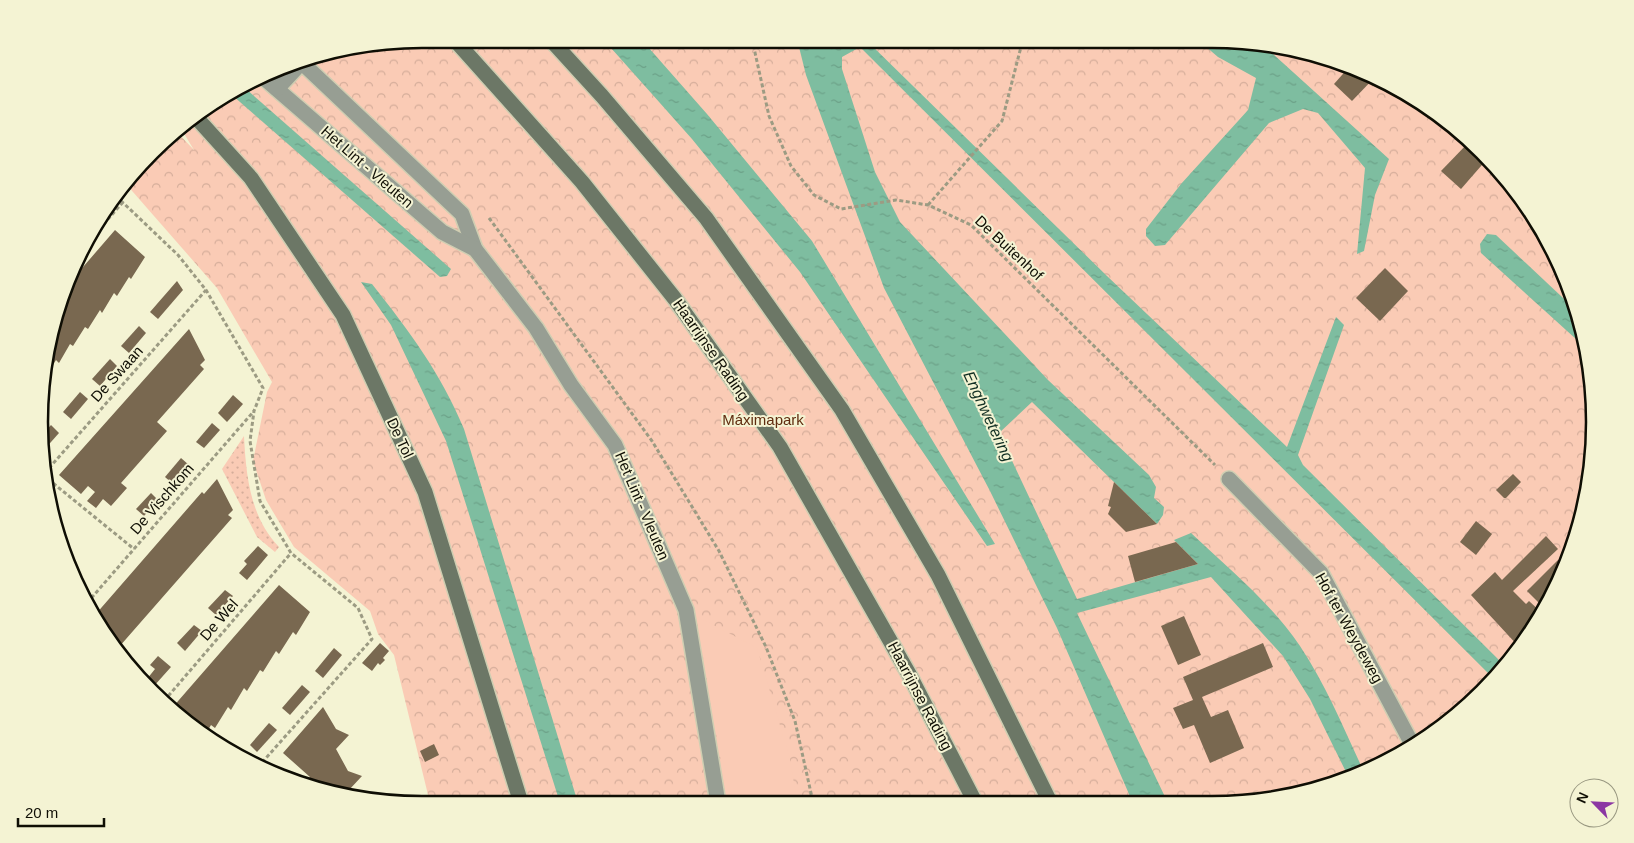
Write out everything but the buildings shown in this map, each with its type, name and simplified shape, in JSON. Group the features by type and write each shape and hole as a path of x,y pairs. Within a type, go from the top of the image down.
{"main road":[{"name":"Haarrijnse Rading","path":"462,48 589,190 675,298 780,447 909,674 972,796"},
{"path":"558,48 602,96 706,218 842,410 938,575 1047,796"},
{"name":"De Tol","path":"200,121 251,178 343,315 425,492 519,796"}],"street":[{"name":"Het Lint - Vleuten","path":"305,66 462,214 475,249 536,328 571,386 615,445 686,610 717,796"},
{"path":"277,89 292,70"},
{"name":"Het Lint - Vleuten","path":"267,81 442,232 475,249"},
{"name":"Hof ter Weydeweg","path":"1229,479 1321,573 1409,739"}],"path":[{"name":"De Buitenhof","path":"754,48 769,116 791,166 814,195 841,209 896,200 928,205 971,225 1229,479"},
{"path":"928,205 965,166 1002,122 1021,48"},
{"path":"107,221 123,202 178,254 206,290 263,388 254,410 250,442 260,501 291,553 358,608 372,639 264,761"},
{"name":"De Swaan","path":"50,466 206,290"},
{"name":"De Vischkom","path":"92,597 254,410"},
{"path":"53,483 134,549"},
{"name":"De Wel","path":"168,697 291,553"}],"green space":[{"name":"Máximapark","path":"397,48 1237,48 1309,60 1333,67 1378,86 1400,98 1440,125 1459,140 1494,175 1536,235 1548,256 1567,301 1574,325 1583,373 1586,397 1586,446 1574,518 1558,565 1536,608 1509,649 1477,686 1440,718 1400,745 1356,767 1309,783 1261,792 1212,796 428,796 394,655 378,634 370,611 294,547 266,500 253,461 267,392 272,382 217,288 130,188 157,157 180,136 194,150 184,133 214,111 256,86 301,67 325,60"},
{"path":"244,436 246,466 251,495 269,535 279,547 275,552 257,537 222,469"},
{"path":"696,616 757,648 790,759 796,796 727,796"}],"water":[{"path":"611,48 649,48 707,114 812,241 995,544 987,546 800,272 692,139"},
{"name":"Enghwetering","path":"799,48 858,48 842,57 842,69 875,172 900,222 1048,380 1149,475 1156,487 1154,498 1164,507 1163,515 1157,524 1032,402 999,433 1077,599 1198,564 1174,540 1191,533 1263,601 1289,630 1326,692 1361,765 1346,771 1310,699 1283,656 1211,577 1077,613 1165,796 1130,796 1057,628 990,491 884,288 806,75"},
{"path":"861,48 874,48 1107,276 1287,447 1336,317 1344,325 1298,455 1303,465 1500,661 1489,674"},
{"path":"1207,48 1237,48 1272,53 1389,159 1375,195 1364,251 1357,254 1365,168 1318,113 1303,109 1269,123 1165,245 1155,246 1146,236 1146,229 1181,184 1248,110 1256,78 1218,57"},
{"path":"248,90 451,269 447,276 440,277 235,98"},
{"path":"1487,234 1496,235 1567,302 1577,340 1481,253 1480,244"},
{"path":"361,282 372,284 423,353 445,389 464,429 576,796 558,796 446,441 391,325"}]}
